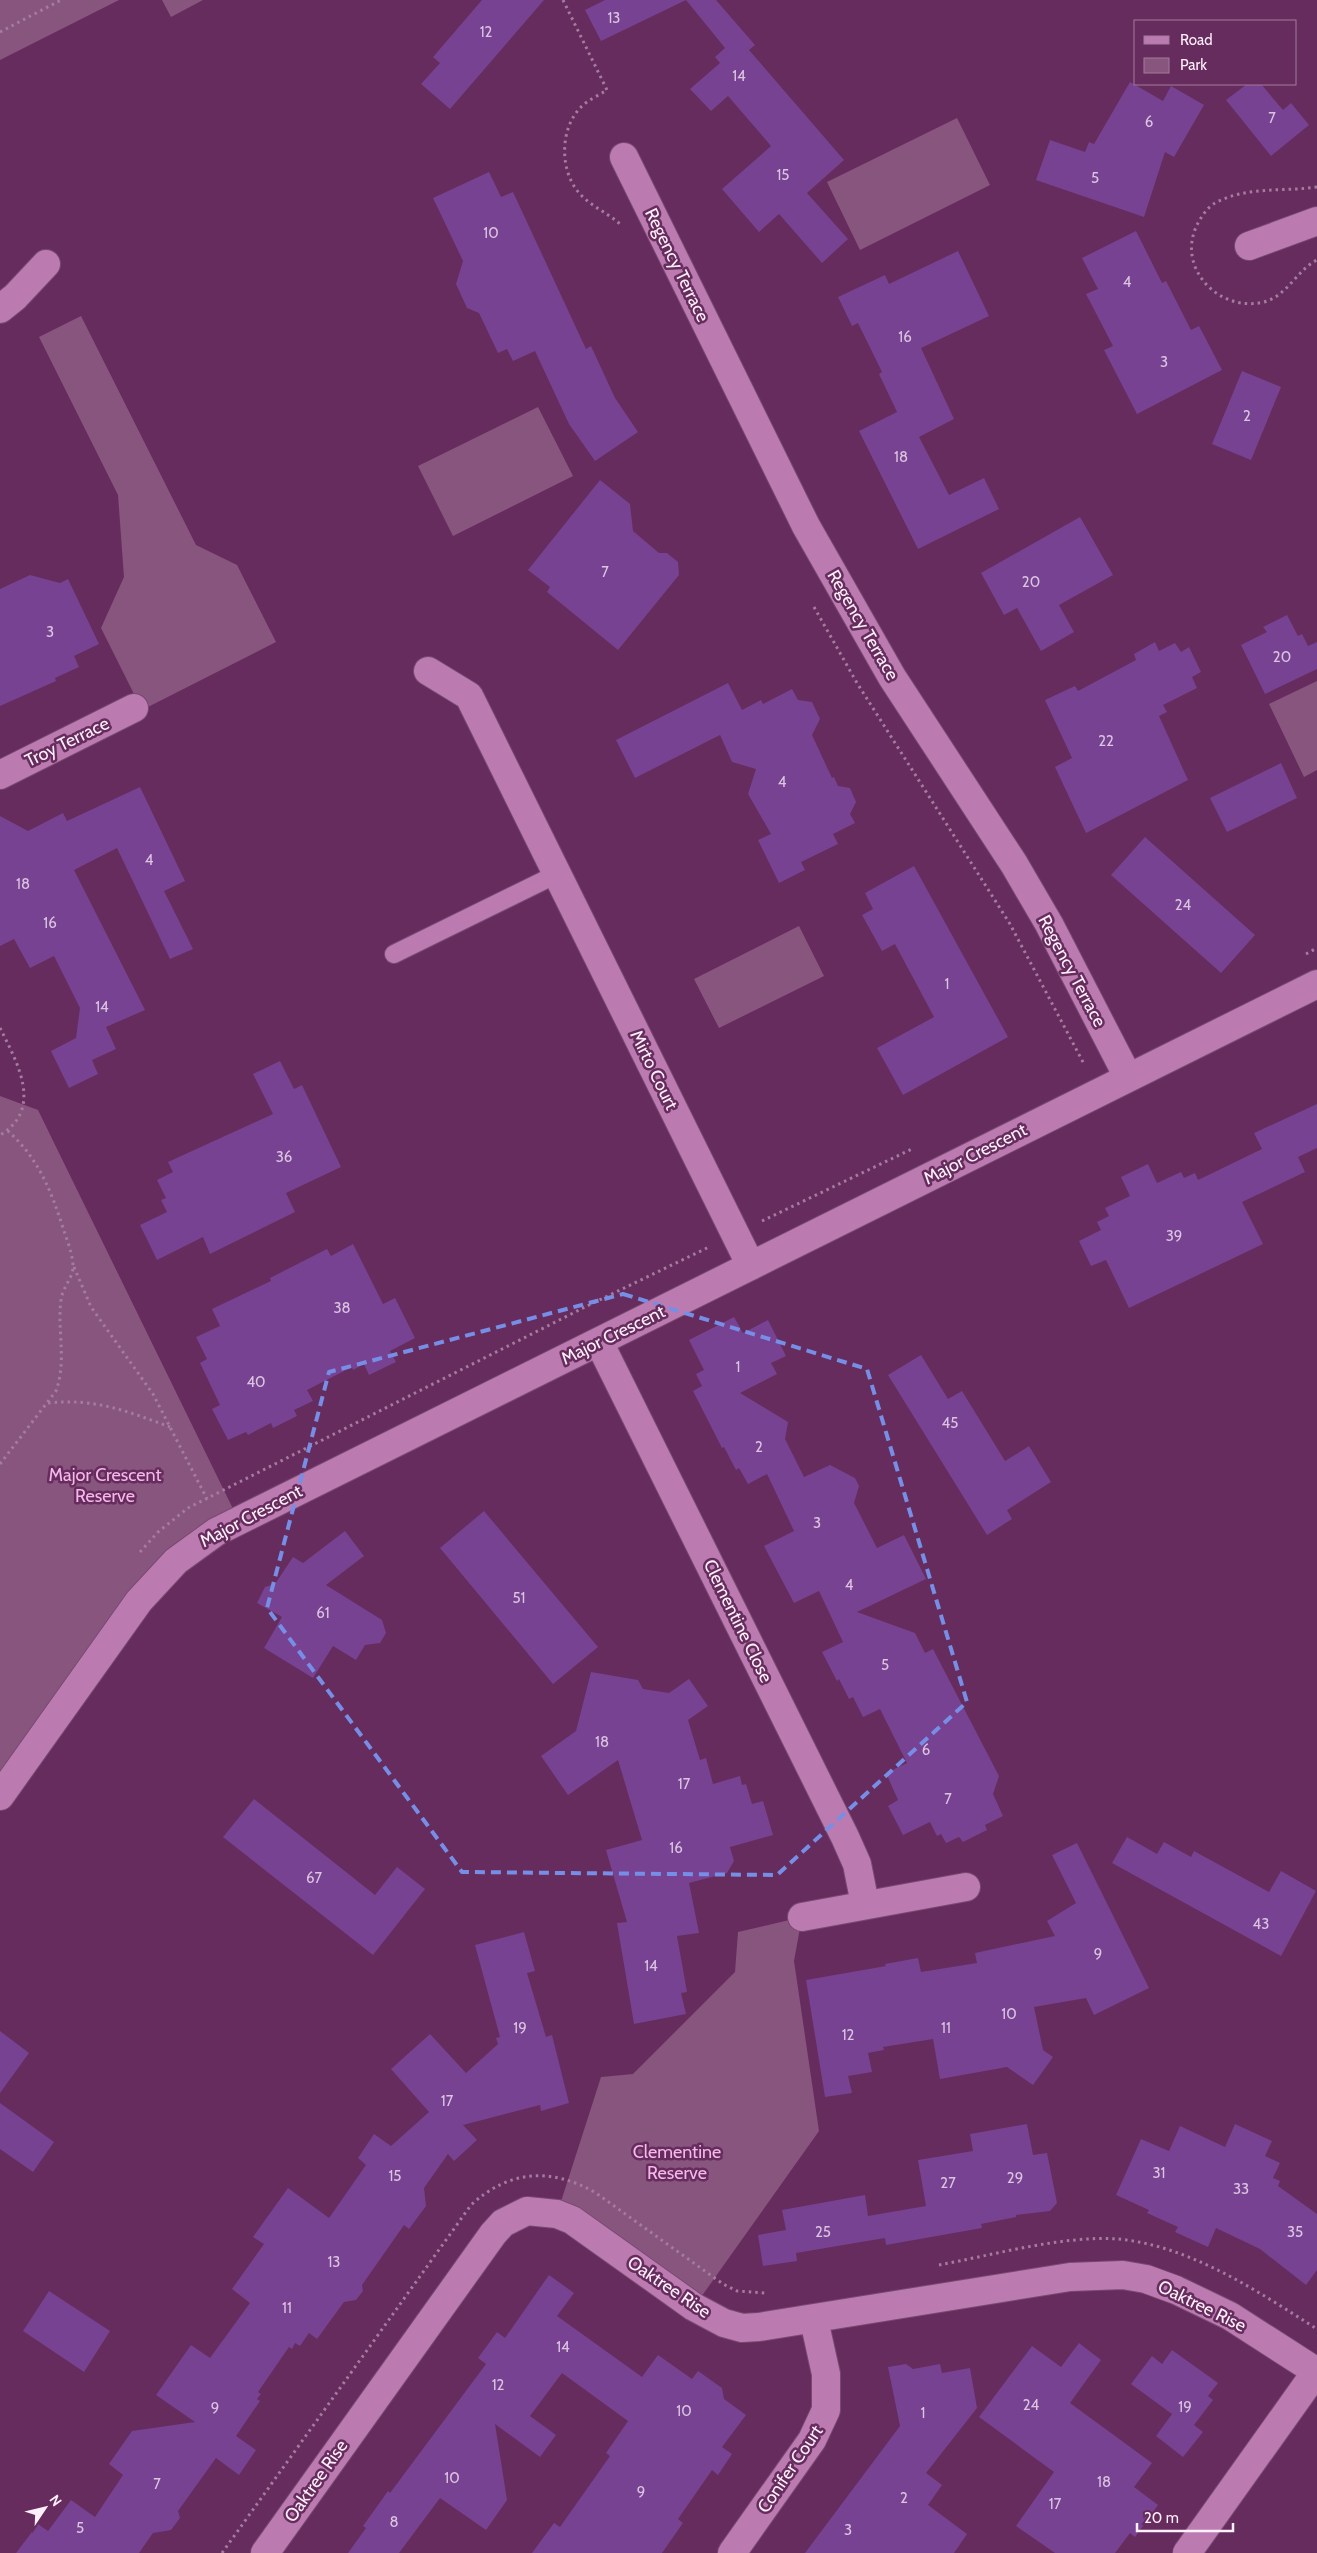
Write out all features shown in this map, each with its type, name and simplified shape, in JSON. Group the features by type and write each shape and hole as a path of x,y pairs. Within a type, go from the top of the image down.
{"street":[{"name":"Regency Terrace","path":"624,157 806,526 892,677 1014,864 1048,924 1128,1077"},
{"path":"1249,246 1317,221"},
{"path":"0,309 15,297 46,264"},
{"name":"Mirto Court","path":"428,671 469,696 751,1266"},
{"name":"Troy Terrace","path":"0,775 134,708"},
{"name":"Major Crescent","path":"0,1796 139,1601 157,1579 195,1545 238,1519 599,1342 1317,984"},
{"name":"Clementine Close","path":"599,1342 845,1837 857,1864 865,1904"},
{"path":"802,1917 966,1887"},
{"name":"Oaktree Rise","path":"265,2553 492,2234 514,2217 528,2212 541,2211 572,2220 694,2307 724,2323 742,2328 759,2328 814,2320 1070,2277 1123,2275 1176,2290 1230,2316 1316,2372"},
{"name":"Conifer Court","path":"732,2553 812,2440 826,2410 826,2374 814,2320"},
{"path":"1188,2553 1316,2372"}],"lane":[{"path":"394,954 557,874"}],"path":[{"path":"0,32 61,0"},
{"path":"563,0 607,90"},
{"path":"0,1028 18,1064 25,1091 20,1113 8,1131 0,1135"},
{"path":"8,1131 24,1145 52,1194 74,1266 91,1307 153,1394 207,1499"},
{"path":"0,1464 48,1403 60,1380 62,1352 61,1299 74,1266"},
{"path":"48,1403 83,1401 100,1404 132,1412 171,1428"}],"highlighted area":[{"path":"623,1294 867,1369 967,1702 777,1875 462,1872 267,1608 329,1372"}],"green space":[{"path":"0,0 119,0 0,60"},
{"path":"162,0 203,0 171,17"},
{"path":"957,118 990,185 860,250 827,182"},
{"path":"81,316 196,545 237,565 276,642 142,710 101,628 124,577 118,495 39,337"},
{"path":"538,407 573,476 453,536 418,466"},
{"path":"1317,681 1317,770 1304,777 1269,704"},
{"path":"799,926 824,976 719,1028 694,979"},
{"name":"Major Crescent Reserve","path":"0,1096 38,1110 238,1519 195,1545 0,1796"},
{"name":"Clementine Reserve","path":"802,1917 794,1961 819,2131 694,2307 557,2214 601,2077 633,2074 735,1972 738,1932"}],"building":[{"path":"482,0 544,0 450,109 421,84 440,63 433,57"},
{"path":"605,0 686,0 601,41 585,10"},
{"path":"686,0 716,0 755,45 749,50 844,160 807,193 848,239 822,263 779,214 759,232 722,189 771,146 728,96 711,111 690,89 720,63 715,57 725,48"},
{"path":"1130,82 1163,101 1171,86 1204,105 1174,157 1165,152 1144,217 1036,180 1050,140 1085,152 1089,142 1094,144"},
{"path":"1246,85 1262,85 1283,110 1291,103 1309,125 1271,156 1226,100"},
{"path":"489,172 501,197 513,192 586,349 591,346 615,398 638,432 595,461 569,424 535,351 513,361 507,349 498,353 479,313 467,308 456,284 463,261 433,198"},
{"path":"1136,231 1162,283 1166,281 1191,330 1199,326 1222,370 1137,414 1104,350 1113,346 1086,294 1098,289 1082,258"},
{"path":"958,251 989,316 921,348 954,419 919,437 949,495 984,478 999,509 918,549 859,431 897,412 879,374 882,372 858,323 852,326 838,297 885,275 889,284"},
{"path":"1242,371 1281,387 1251,460 1212,444"},
{"path":"600,480 630,504 633,531 659,553 667,553 678,562 679,575 618,650 547,592 550,587 528,570"},
{"path":"1080,517 1113,575 1059,605 1074,632 1041,651 1017,608 1004,615 981,573"},
{"path":"30,575 60,583 68,579 99,644 74,656 79,667 55,678 56,681 0,706 0,589"},
{"path":"1287,615 1298,636 1302,634 1308,646 1317,642 1317,669 1265,694 1241,645 1267,632 1263,627"},
{"path":"1155,642 1159,651 1175,643 1181,652 1189,647 1201,672 1192,677 1197,688 1163,705 1167,712 1159,716 1188,780 1086,833 1055,767 1072,758 1045,700 1075,686 1078,691 1136,660 1134,654"},
{"path":"728,683 742,710 761,700 763,704 792,689 798,700 812,702 820,719 812,735 832,778 834,777 838,786 850,788 856,802 850,814 855,823 833,834 838,844 801,862 805,870 779,883 758,840 771,834 748,794 756,769 732,762 720,735 635,778 616,740"},
{"path":"1281,763 1297,798 1227,832 1210,798"},
{"path":"140,787 185,881 164,891 193,949 170,959 117,848 74,870 145,1010 106,1027 116,1049 92,1060 98,1074 69,1088 51,1051 76,1038 80,1008 54,956 30,968 14,939 0,946 0,816 28,831 63,813 67,821"},
{"path":"1145,837 1255,935 1221,973 1111,875"},
{"path":"914,866 1008,1037 903,1095 877,1048 934,1017 895,944 882,951 862,915 873,909 865,893"},
{"path":"280,1061 294,1089 302,1085 341,1167 286,1193 295,1212 210,1254 203,1237 157,1260 140,1225 167,1212 161,1200 166,1198 157,1180 173,1172 168,1162 273,1114 253,1074"},
{"path":"1317,1104 1317,1148 1298,1157 1305,1172 1242,1202 1263,1244 1129,1308 1106,1260 1091,1266 1079,1241 1101,1230 1097,1222 1109,1216 1105,1208 1130,1196 1121,1177 1148,1164 1157,1183 1181,1172 1184,1178 1195,1173 1198,1180 1262,1149 1254,1133"},
{"path":"353,1244 383,1304 395,1298 415,1338 390,1351 396,1362 369,1375 364,1364 353,1370 352,1367 307,1390 313,1401 294,1410 297,1416 273,1428 271,1423 248,1435 246,1432 228,1440 212,1409 220,1405 200,1363 207,1359 196,1337 220,1326 212,1309 271,1281 270,1278 327,1249 331,1256"},
{"path":"734,1317 743,1333 768,1320 786,1356 771,1363 777,1374 740,1393 788,1422 785,1439 804,1477 830,1465 855,1478 859,1486 854,1503 877,1548 904,1535 926,1579 857,1612 915,1633 925,1653 933,1649 999,1776 993,1794 1003,1816 985,1825 987,1830 963,1842 959,1837 946,1843 941,1834 937,1836 930,1822 903,1835 888,1806 898,1800 886,1773 907,1763 880,1709 863,1717 853,1697 849,1699 839,1679 837,1681 822,1652 843,1642 819,1591 794,1603 764,1546 794,1531 767,1474 748,1484 739,1468 736,1470 724,1447 722,1448 693,1391 702,1386 696,1374 704,1370 689,1340"},
{"path":"921,1355 948,1399 962,1391 1005,1461 1029,1446 1051,1482 1007,1510 1012,1519 987,1535 888,1375"},
{"path":"484,1511 598,1647 553,1684 440,1548"},
{"path":"345,1531 364,1556 326,1585 382,1620 386,1633 380,1643 365,1645 356,1660 333,1646 313,1678 264,1648 282,1617 257,1603 265,1587 275,1584 293,1557 303,1563"},
{"path":"591,1672 638,1680 643,1689 669,1693 689,1679 708,1706 688,1720 700,1760 706,1758 713,1784 740,1776 742,1785 746,1784 752,1804 763,1801 773,1835 730,1847 734,1861 727,1873 689,1883 699,1933 677,1936 687,1992 681,1993 686,2014 634,2024 617,1923 627,1922 606,1850 642,1840 618,1760 568,1795 541,1756 576,1731"},
{"path":"254,1799 375,1895 397,1867 425,1889 373,1955 223,1837"},
{"path":"1127,1837 1157,1854 1164,1842 1191,1857 1194,1851 1269,1892 1281,1871 1316,1891 1281,1956 1112,1863"},
{"path":"1077,1843 1149,1988 1094,2015 1086,1998 1034,2007 1043,2050 1053,2057 1033,2085 1007,2067 940,2079 933,2039 883,2047 884,2050 868,2053 872,2072 848,2076 852,2093 825,2097 806,1980 886,1966 885,1964 918,1958 921,1972 977,1963 975,1953 1055,1936 1047,1921 1076,1903 1052,1855"},
{"path":"524,1932 535,1971 527,1973 546,2037 552,2035 569,2103 541,2111 540,2105 463,2125 477,2140 454,2161 448,2154 424,2188 426,2206 409,2229 404,2225 362,2285 363,2291 356,2300 344,2302 317,2339 309,2333 300,2346 295,2343 292,2349 289,2347 258,2392 261,2394 257,2399 260,2401 236,2436 256,2450 239,2475 216,2458 178,2511 180,2518 171,2530 153,2533 139,2553 16,2553 38,2524 48,2531 71,2500 95,2517 123,2475 109,2464 132,2431 195,2422 156,2395 191,2345 210,2358 250,2303 232,2289 264,2244 253,2237 288,2188 329,2218 366,2165 358,2158 374,2134 391,2146 429,2112 391,2069 430,2034 466,2073 498,2044 496,2038 500,2037 475,1945"},
{"path":"0,2031 29,2053 0,2093"},
{"path":"0,2103 54,2142 33,2172 0,2149"},
{"path":"1027,2124 1033,2155 1047,2153 1057,2203 1050,2211 1016,2215 1016,2217 981,2224 982,2228 886,2245 885,2238 796,2253 797,2261 763,2266 758,2235 786,2230 782,2210 865,2195 868,2216 926,2206 918,2160 973,2151 970,2134"},
{"path":"1235,2124 1272,2141 1265,2156 1280,2163 1273,2178 1280,2181 1278,2186 1317,2214 1317,2270 1306,2285 1260,2249 1216,2228 1208,2247 1175,2232 1178,2227 1147,2213 1149,2210 1116,2195 1141,2139 1169,2151 1180,2126 1225,2147"},
{"path":"549,2275 574,2293 557,2316 642,2377 658,2355 692,2379 698,2371 722,2388 724,2399 746,2415 722,2447 732,2454 718,2475 712,2470 678,2519 683,2523 662,2553 532,2553 554,2523 560,2527 610,2456 606,2453 628,2421 562,2373 530,2416 556,2435 540,2457 495,2424 507,2500 486,2530 440,2498 399,2553 348,2553 366,2528 363,2526 388,2491 390,2493 486,2364 478,2358 497,2332 505,2338"},
{"path":"49,2291 110,2331 84,2372 23,2331"},
{"path":"1079,2343 1101,2360 1070,2403 1152,2463 1134,2487 1158,2505 1135,2537 1130,2533 1115,2553 1055,2553 1016,2526 1054,2472 979,2417 1032,2346 1061,2367"},
{"path":"1172,2350 1218,2383 1208,2396 1213,2400 1194,2425 1203,2432 1183,2457 1156,2436 1172,2414 1131,2384 1152,2356 1162,2364"},
{"path":"906,2364 913,2369 940,2364 942,2373 970,2368 977,2408 926,2473 942,2485 928,2505 967,2534 954,2553 805,2553 900,2426 888,2367"}]}
